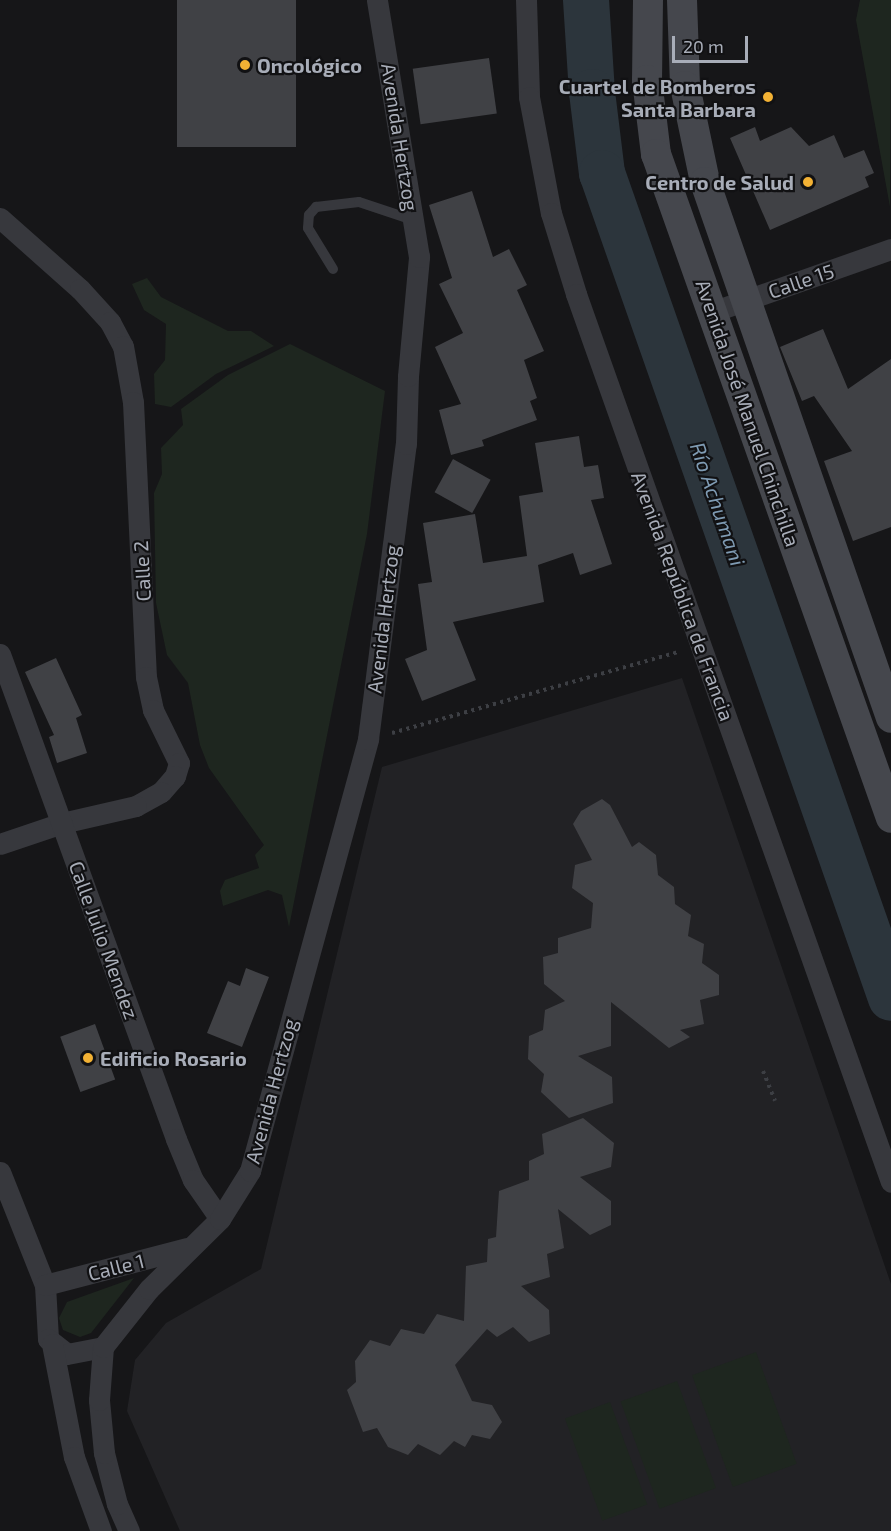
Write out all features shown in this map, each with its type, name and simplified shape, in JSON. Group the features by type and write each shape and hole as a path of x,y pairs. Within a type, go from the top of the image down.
{"main road":[{"name":"Avenida José Manuel Chinchilla","path":"648,0 647,80 656,154 891,818"},
{"name":"Avenida José Manuel Chinchilla","path":"682,0 685,86 694,146 747,300 884,674 891,718"}],"street":[{"name":"Avenida Hertzog","path":"103,1347 187,1248 220,1219 250,1171 368,739 406,444 419,256 377,0"},
{"name":"Avenida República de Francia","path":"526,0 529,97 536,152 551,213 700,646 891,1182"},
{"name":"Calle 2","path":"0,218 80,289 110,322 123,346 133,402 146,677 153,710 179,763 175,776 161,792 136,806 62,823 0,844"},
{"name":"Calle 15","path":"712,312 891,249"},
{"name":"Calle Julio Mendez","path":"0,654 176,1138 193,1180 220,1219"},
{"path":"846,693 884,674"},
{"path":"0,1173 45,1285 45,1329 52,1344 74,1457 101,1531"},
{"name":"Calle 1","path":"45,1285 187,1248"},
{"path":"52,1344 67,1354 103,1347 99,1400 104,1453 117,1504 129,1531"}],"lane":[{"path":"333,268 308,228 309,215 316,207 359,202 413,220"}],"path":[{"path":"368,739 700,646"},
{"path":"763,1071 775,1101"}],"shaded area":[{"path":"860,0 891,0 890,207 856,20"},
{"path":"147,278 161,297 228,331 251,331 274,346 216,374 171,407 155,404 154,374 165,360 166,324 144,310 132,284"},
{"path":"290,344 385,391 367,534 289,927 282,895 268,890 223,906 220,891 225,880 259,868 255,855 264,845 209,768 200,745 188,683 167,655 156,603 154,493 162,474 161,448 183,425 181,409 228,375"},
{"path":"682,678 891,1284 891,1531 180,1531 127,1411 135,1360 166,1323 261,1269 382,767"},
{"path":"134,1278 91,1333 80,1337 63,1330 59,1318 67,1302"},
{"path":"756,1352 797,1464 733,1487 692,1375"},
{"path":"677,1381 716,1488 660,1509 621,1402"},
{"path":"610,1402 647,1504 602,1521 565,1418"}],"building":[{"name":"Oncológico","path":"177,0 296,0 296,147 177,147"},
{"path":"489,58 497,113 421,124 413,69"},
{"name":"Centro de Salud","path":"755,127 760,141 791,127 809,146 834,135 844,158 864,150 874,173 865,177 869,187 770,230 730,138"},
{"path":"472,191 493,257 509,249 527,285 517,290 544,351 524,360 537,398 530,401 537,420 482,440 484,446 451,455 439,410 461,404 435,347 463,333 439,284 452,278 429,205"},
{"path":"823,329 848,389 891,359 891,527 853,541 824,461 852,451 814,396 802,401 780,347"},
{"path":"579,436 584,467 598,465 604,498 591,500 612,564 580,575 573,553 538,565 544,602 453,622 476,680 422,701 405,659 427,650 418,584 432,582 423,523 475,514 483,563 527,556 519,496 543,492 535,443"},
{"path":"453,459 491,480 472,513 435,492"},
{"path":"56,658 82,715 76,718 87,753 57,763 49,737 54,735 25,672"},
{"path":"602,799 610,805 632,847 639,842 656,855 658,875 674,887 675,904 691,915 688,936 704,944 702,963 719,975 719,995 700,1000 704,1024 680,1030 690,1037 669,1048 611,1002 611,1046 578,1056 612,1077 613,1103 569,1118 541,1092 544,1074 528,1059 529,1036 543,1030 545,1010 565,1001 544,984 543,957 558,953 558,938 591,928 593,903 572,888 575,865 592,860 573,824 581,811"},
{"path":"246,968 269,977 242,1047 207,1033 228,981 240,986"},
{"name":"Edificio Rosario","path":"95,1024 115,1079 80,1092 60,1037"},
{"path":"583,1118 614,1143 611,1167 580,1177 611,1201 611,1225 590,1235 558,1209 564,1248 547,1254 550,1277 521,1286 549,1310 550,1334 529,1342 513,1327 497,1337 487,1329 455,1365 472,1401 492,1405 502,1422 490,1439 472,1435 465,1447 454,1441 440,1455 418,1444 408,1455 388,1447 377,1428 363,1432 347,1390 356,1382 355,1361 370,1340 390,1346 401,1329 424,1334 437,1314 464,1321 466,1266 487,1262 488,1239 496,1237 499,1191 529,1180 529,1161 544,1154 542,1134"}],"waterway":[{"name":"Río Achumani","path":"586,0 592,92 602,173 891,998"}],"place":[{"name":"Oncológico","path":"245,65"},
{"name":"Cuartel de Bomberos Santa Barbara","path":"768,97"},
{"name":"Centro de Salud","path":"808,182"},
{"name":"Edificio Rosario","path":"88,1058"}]}
